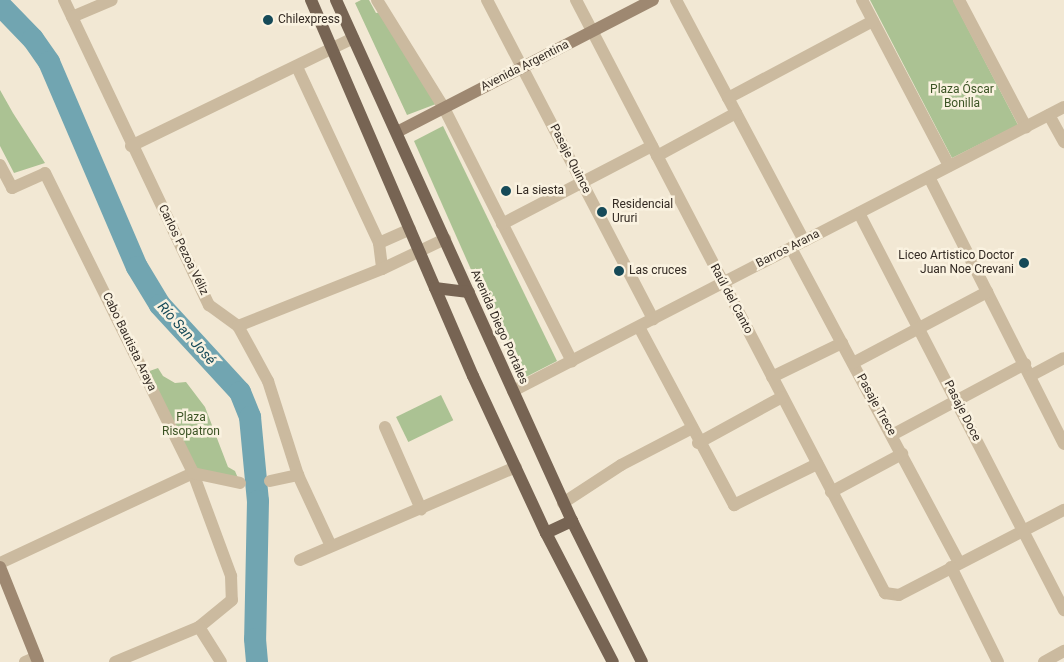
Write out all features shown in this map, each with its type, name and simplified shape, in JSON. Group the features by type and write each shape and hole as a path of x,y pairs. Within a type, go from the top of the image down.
{"main road":[{"path":"311,0 435,288 546,533 613,662"},
{"name":"Avenida Diego Portales","path":"336,0 563,503 642,662"},
{"path":"435,288 469,292"},
{"path":"546,533 572,521"}],"street":[{"name":"Carlos Pezoa Véliz","path":"64,0 131,146 209,305 238,326 268,380 298,475 332,546"},
{"path":"72,17 112,0"},
{"path":"377,0 444,108 572,361"},
{"name":"Pasaje Quince","path":"487,0 654,319"},
{"name":"Raúl del Canto","path":"576,0 883,590 889,596 899,595 955,565"},
{"name":"Avenida Argentina","path":"397,132 653,0"},
{"path":"676,0 804,241"},
{"path":"862,0 949,166"},
{"path":"959,0 1026,127"},
{"path":"728,98 873,21"},
{"path":"131,146 297,67 353,38"},
{"path":"297,67 379,243 382,269"},
{"name":"Barros Arana","path":"513,392 1064,107"},
{"path":"502,224 582,182 736,113"},
{"path":"1049,115 1064,142"},
{"name":"Cabo Bautista Araya","path":"0,165 12,188 45,173 193,473 231,576 232,600 199,627"},
{"path":"929,177 1064,444"},
{"name":"Pasaje Doce","path":"859,213 1064,610"},
{"path":"379,243 410,228"},
{"path":"238,326 382,269 445,239"},
{"name":"Pasaje Trece","path":"791,248 902,454 955,565 998,662"},
{"path":"853,363 986,292"},
{"path":"639,326 698,443 734,505 817,464"},
{"path":"772,378 842,343"},
{"path":"892,435 957,400 1027,370 1064,358"},
{"path":"698,443 782,397"},
{"path":"384,427 421,509"},
{"path":"563,503 621,465 692,428"},
{"path":"831,492 902,454"},
{"path":"300,560 516,467"},
{"path":"0,563 193,473 240,483"},
{"path":"270,481 298,475"},
{"path":"955,565 1023,529 1064,510"},
{"path":"0,567 33,660"},
{"path":"115,662 199,627 221,662"},
{"path":"1044,662 1064,651"}],"green space":[{"path":"361,0 369,0 376,13 382,12 436,104 407,115 355,3"},
{"name":"Plaza Óscar Bonilla","path":"870,0 953,0 1018,125 952,158"},
{"path":"0,90 45,163 14,173 0,146"},
{"path":"443,126 557,361 520,380 414,141"},
{"name":"Plaza Risopatron","path":"158,368 163,376 175,383 186,382 205,407 228,467 235,471 240,483 193,473 144,373"},
{"path":"441,395 453,420 408,442 396,417"}],"waterway":[{"name":"Río San José","path":"0,5 33,39 49,62 137,267 160,305 240,392 250,417 258,501 255,639 257,662"}],"place":[{"name":"Chilexpress","path":"268,20"},
{"name":"La siesta","path":"506,191"},
{"name":"Residencial Ururi","path":"602,212"},
{"name":"Liceo Artistico Doctor Juan Noe Crevani","path":"1024,263"},
{"name":"Las cruces","path":"619,271"}]}
